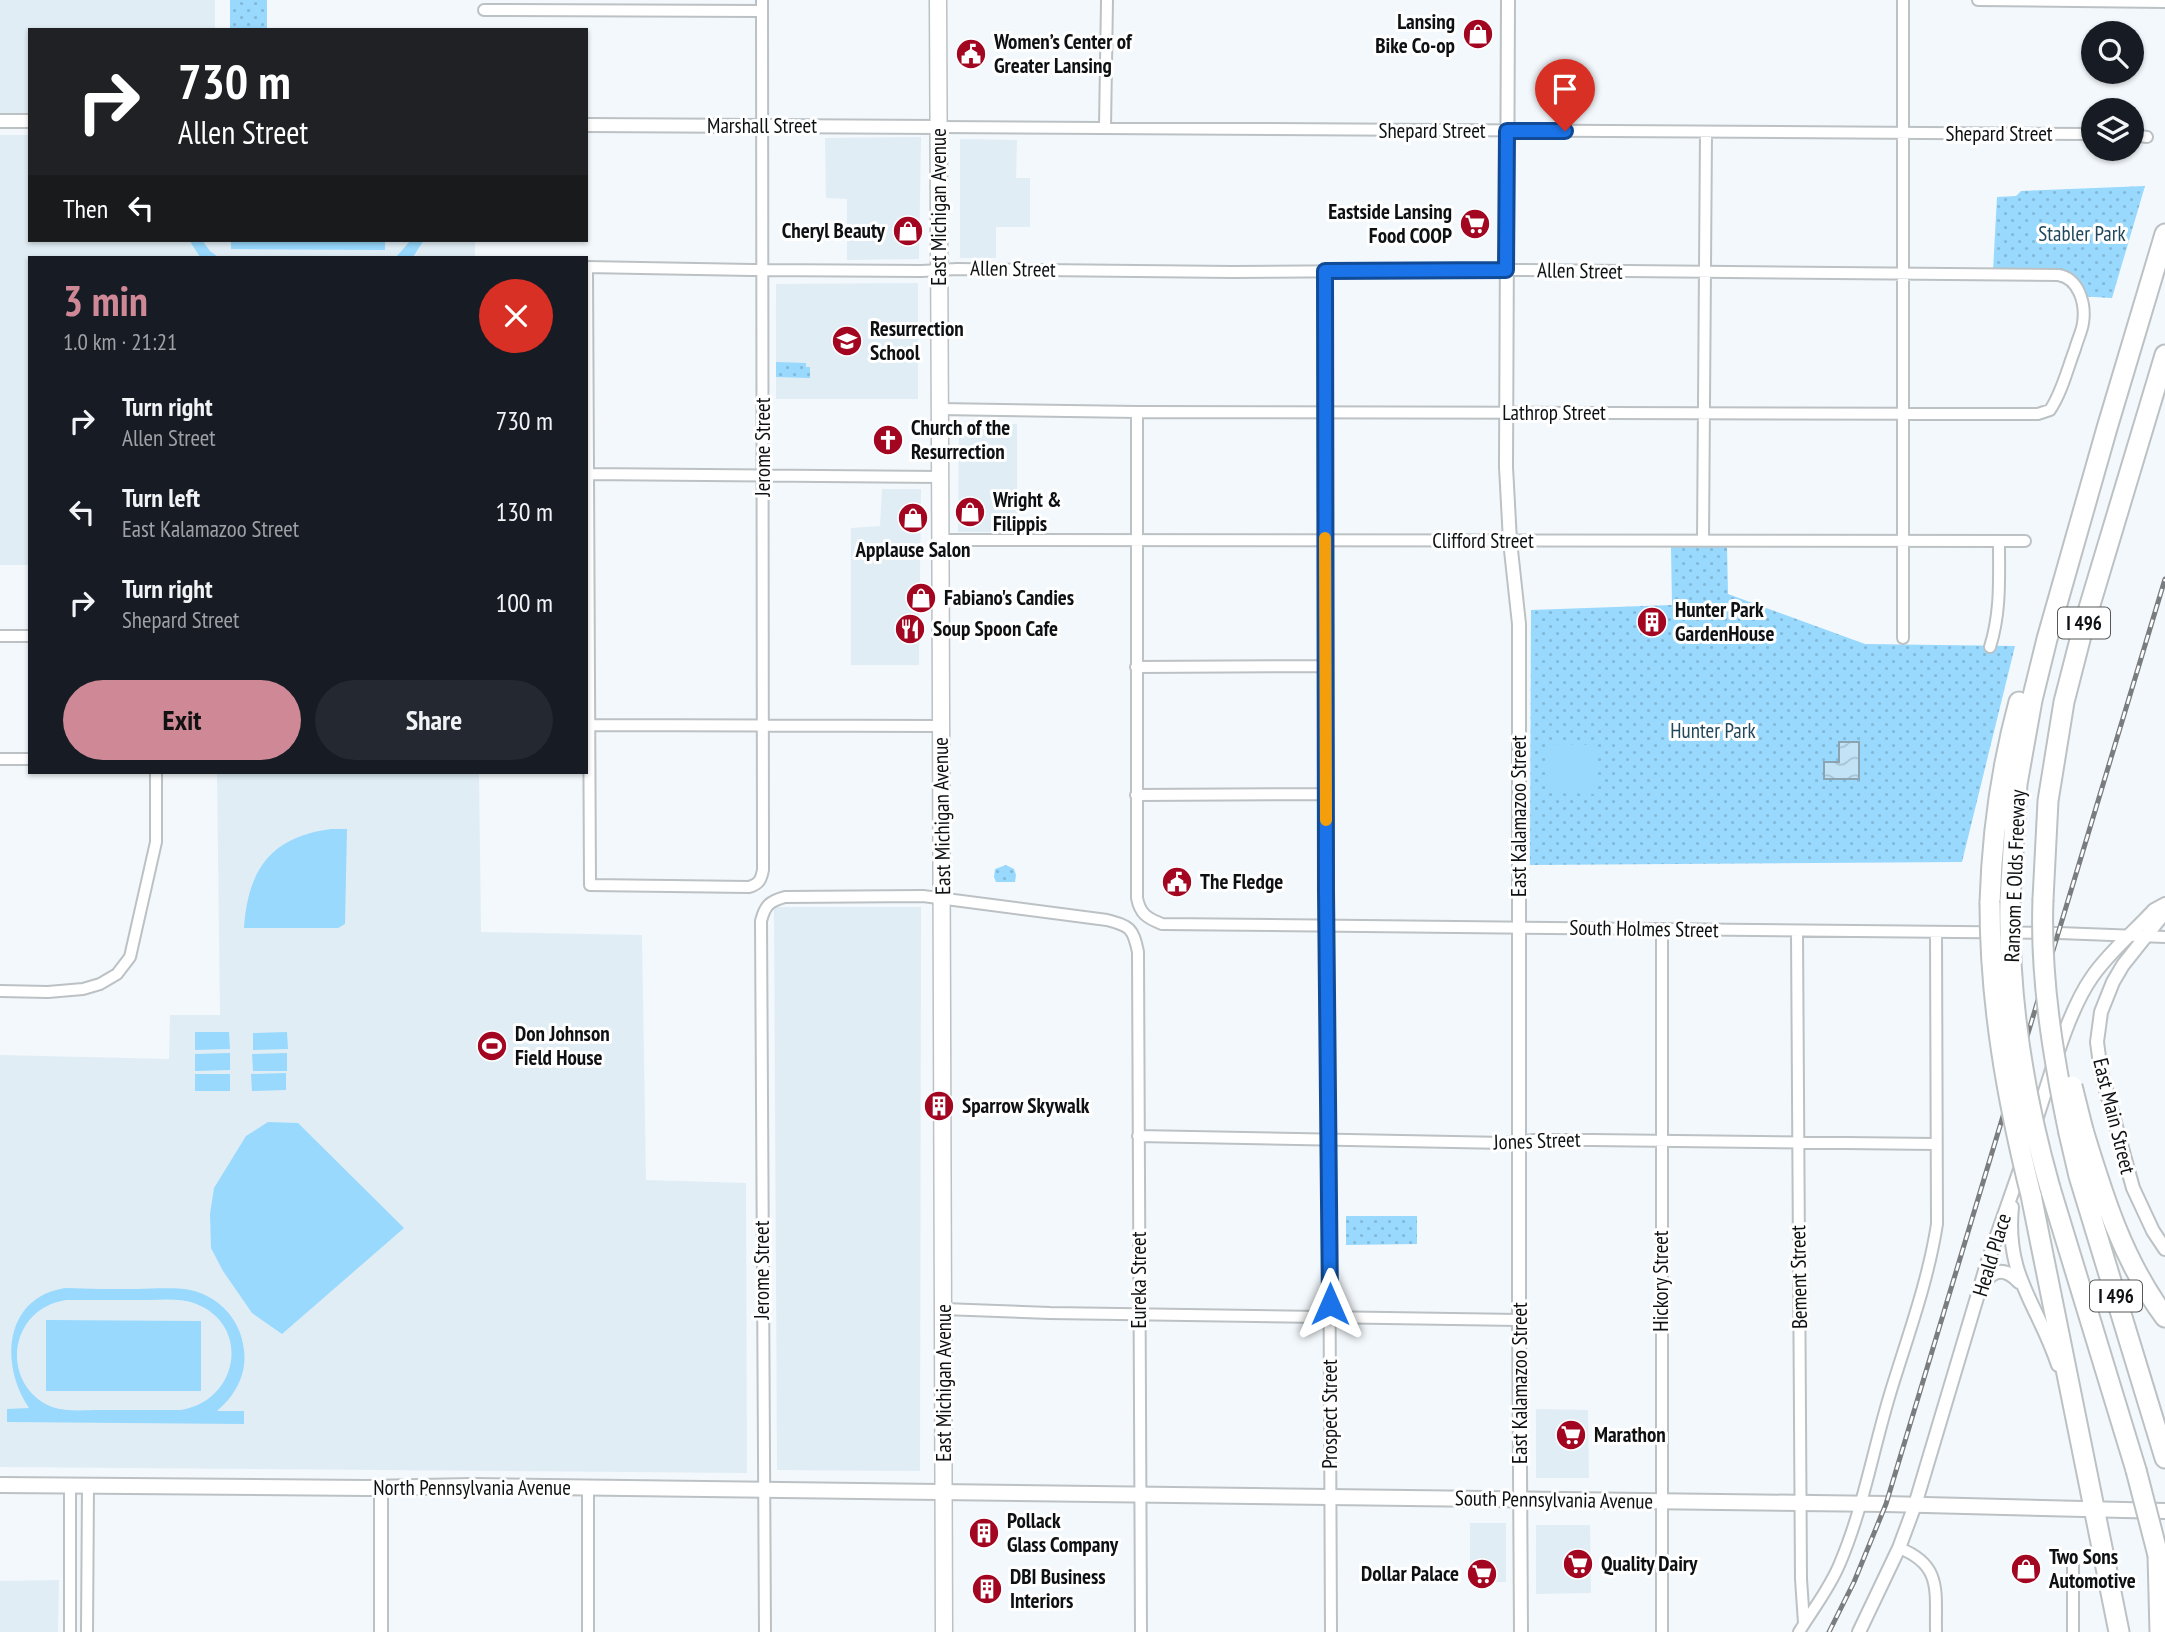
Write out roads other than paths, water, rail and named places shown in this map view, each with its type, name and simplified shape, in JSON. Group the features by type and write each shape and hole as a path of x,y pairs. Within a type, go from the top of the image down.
{"highway":[{"name":"Ransom E Olds Freeway","path":"2165,234 2047,639 2030,709 2016,797 2010,901 2012,980 2019,1044 2031,1109 2050,1188 2136,1470 2158,1555 2165,1603"},
{"name":"Ransom E Olds Freeway","path":"2165,355 2074,660 2056,743 2046,831 2043,947 2056,1068 2076,1131 2079,1176 2165,1458"},
{"path":"2107,428 2074,522 2012,729 1997,807 1990,903 1991,969 1997,1034 2119,1632"},
{"path":"2076,1131 2122,1244 2141,1282 2165,1317"},
{"path":"2158,1555 2160,1632"}],"main road":[{"name":"East Michigan Avenue","path":"939,0 944,1632"},
{"name":"North Pennsylvania Avenue","path":"0,1485 472,1486 944,1492"},
{"name":"South Pennsylvania Avenue","path":"944,1492 1800,1503 2165,1511"}],"street":[{"path":"1105,128 1107,0"},
{"name":"East Kalamazoo Street","path":"1508,0 1507,502 1519,624 1521,1632"},
{"path":"1903,0 1903,638"},
{"path":"1978,0 2165,2"},
{"path":"484,10 762,5"},
{"name":"Jerome Street","path":"588,774 590,884 749,887 756,885 761,879 764,475 762,5"},
{"path":"0,121 28,121"},
{"name":"Marshall Street","path":"588,125 939,127"},
{"name":"Shepard Street","path":"939,127 2081,134"},
{"path":"1703,540 1706,132"},
{"name":"Allen Street","path":"588,268 1506,270 2067,276 2074,282 2083,299"},
{"name":"Prospect Street","path":"1325,271 1331,1632"},
{"name":"Lathrop Street","path":"939,409 2038,414 2050,410 2058,398 2083,323 2083,299"},
{"path":"1137,412 1136,795 1326,794"},
{"path":"588,474 940,477"},
{"name":"Clifford Street","path":"940,540 2025,541"},
{"path":"1990,647 1996,627 2000,594 1999,542"},
{"path":"0,636 28,636"},
{"path":"1136,667 1325,666"},
{"path":"588,725 941,726"},
{"path":"0,759 28,759"},
{"path":"0,991 48,992 83,989 100,984 117,974 130,957 156,842 156,774"},
{"name":"South Holmes Street","path":"1136,795 1139,908 1144,915 1162,924 1519,926 2165,937"},
{"name":"Jerome Street","path":"765,1632 761,935 764,909 772,900 785,897 943,898"},
{"name":"Eureka Street","path":"943,898 1107,920 1124,924 1135,935 1138,952 1141,1632"},
{"name":"Heald Place","path":"1859,1632 1899,1548 1915,1505 1987,1264 2080,997 2098,969 2154,910 2165,905"},
{"name":"East Main Street","path":"2165,912 2123,965 2108,991 2099,1023 2097,1052 2133,1188 2153,1231 2165,1249"},
{"name":"Hickory Street","path":"1662,929 1662,1632"},
{"name":"Bement Street","path":"1797,930 1802,1627"},
{"path":"1802,1627 1826,1592 1840,1563 1932,1259 1937,1224 1936,932"},
{"name":"Jones Street","path":"1138,1136 1506,1143 1534,1140 1936,1144"},
{"path":"2017,1179 2010,1232 2013,1258 2022,1285 2049,1342 2074,1415"},
{"path":"1981,1290 1989,1276 2000,1271 2011,1273 2022,1285"},
{"path":"943,1310 1519,1320"},
{"path":"70,1485 70,1632"},
{"path":"87,1632 88,1486"},
{"path":"381,1487 381,1632"},
{"path":"587,1489 588,1632"},
{"path":"1899,1548 1919,1557 1933,1576 1936,1632"},
{"path":"2073,1565 2073,1632"}],"water":[{"path":"1839,742 1859,742 1859,779 1824,779 1824,762 1839,762"}],"railway":[{"path":"1829,1632 1854,1582 1886,1504 2165,579"}],"place":[{"name":"Lansing Bike Co-op","path":"1478,34"},
{"name":"Women’s Center of Greater Lansing","path":"971,54"},
{"name":"Eastside Lansing Food COOP","path":"1475,224"},
{"name":"Cheryl Beauty","path":"908,231"},
{"name":"Resurrection School","path":"847,341"},
{"name":"Church of the Resurrection","path":"888,440"},
{"name":"Wright & Filippis","path":"970,512"},
{"name":"Applause Salon","path":"913,518"},
{"name":"Fabiano's Candies","path":"921,598"},
{"name":"Hunter Park GardenHouse","path":"1652,622"},
{"name":"Soup Spoon Cafe","path":"910,629"},
{"name":"The Fledge","path":"1177,882"},
{"name":"Don Johnson Field House","path":"492,1046"},
{"name":"Sparrow Skywalk","path":"939,1106"},
{"name":"Marathon","path":"1571,1435"},
{"name":"Pollack Glass Company","path":"984,1533"},
{"name":"Quality Dairy","path":"1578,1564"},
{"name":"Two Sons Automotive","path":"2026,1569"},
{"name":"Dollar Palace","path":"1482,1574"},
{"name":"DBI Business Interiors","path":"987,1589"}],"park label":[{"name":"Stabler Park","path":"2082,234"},
{"name":"Hunter Park","path":"1713,731"}]}
